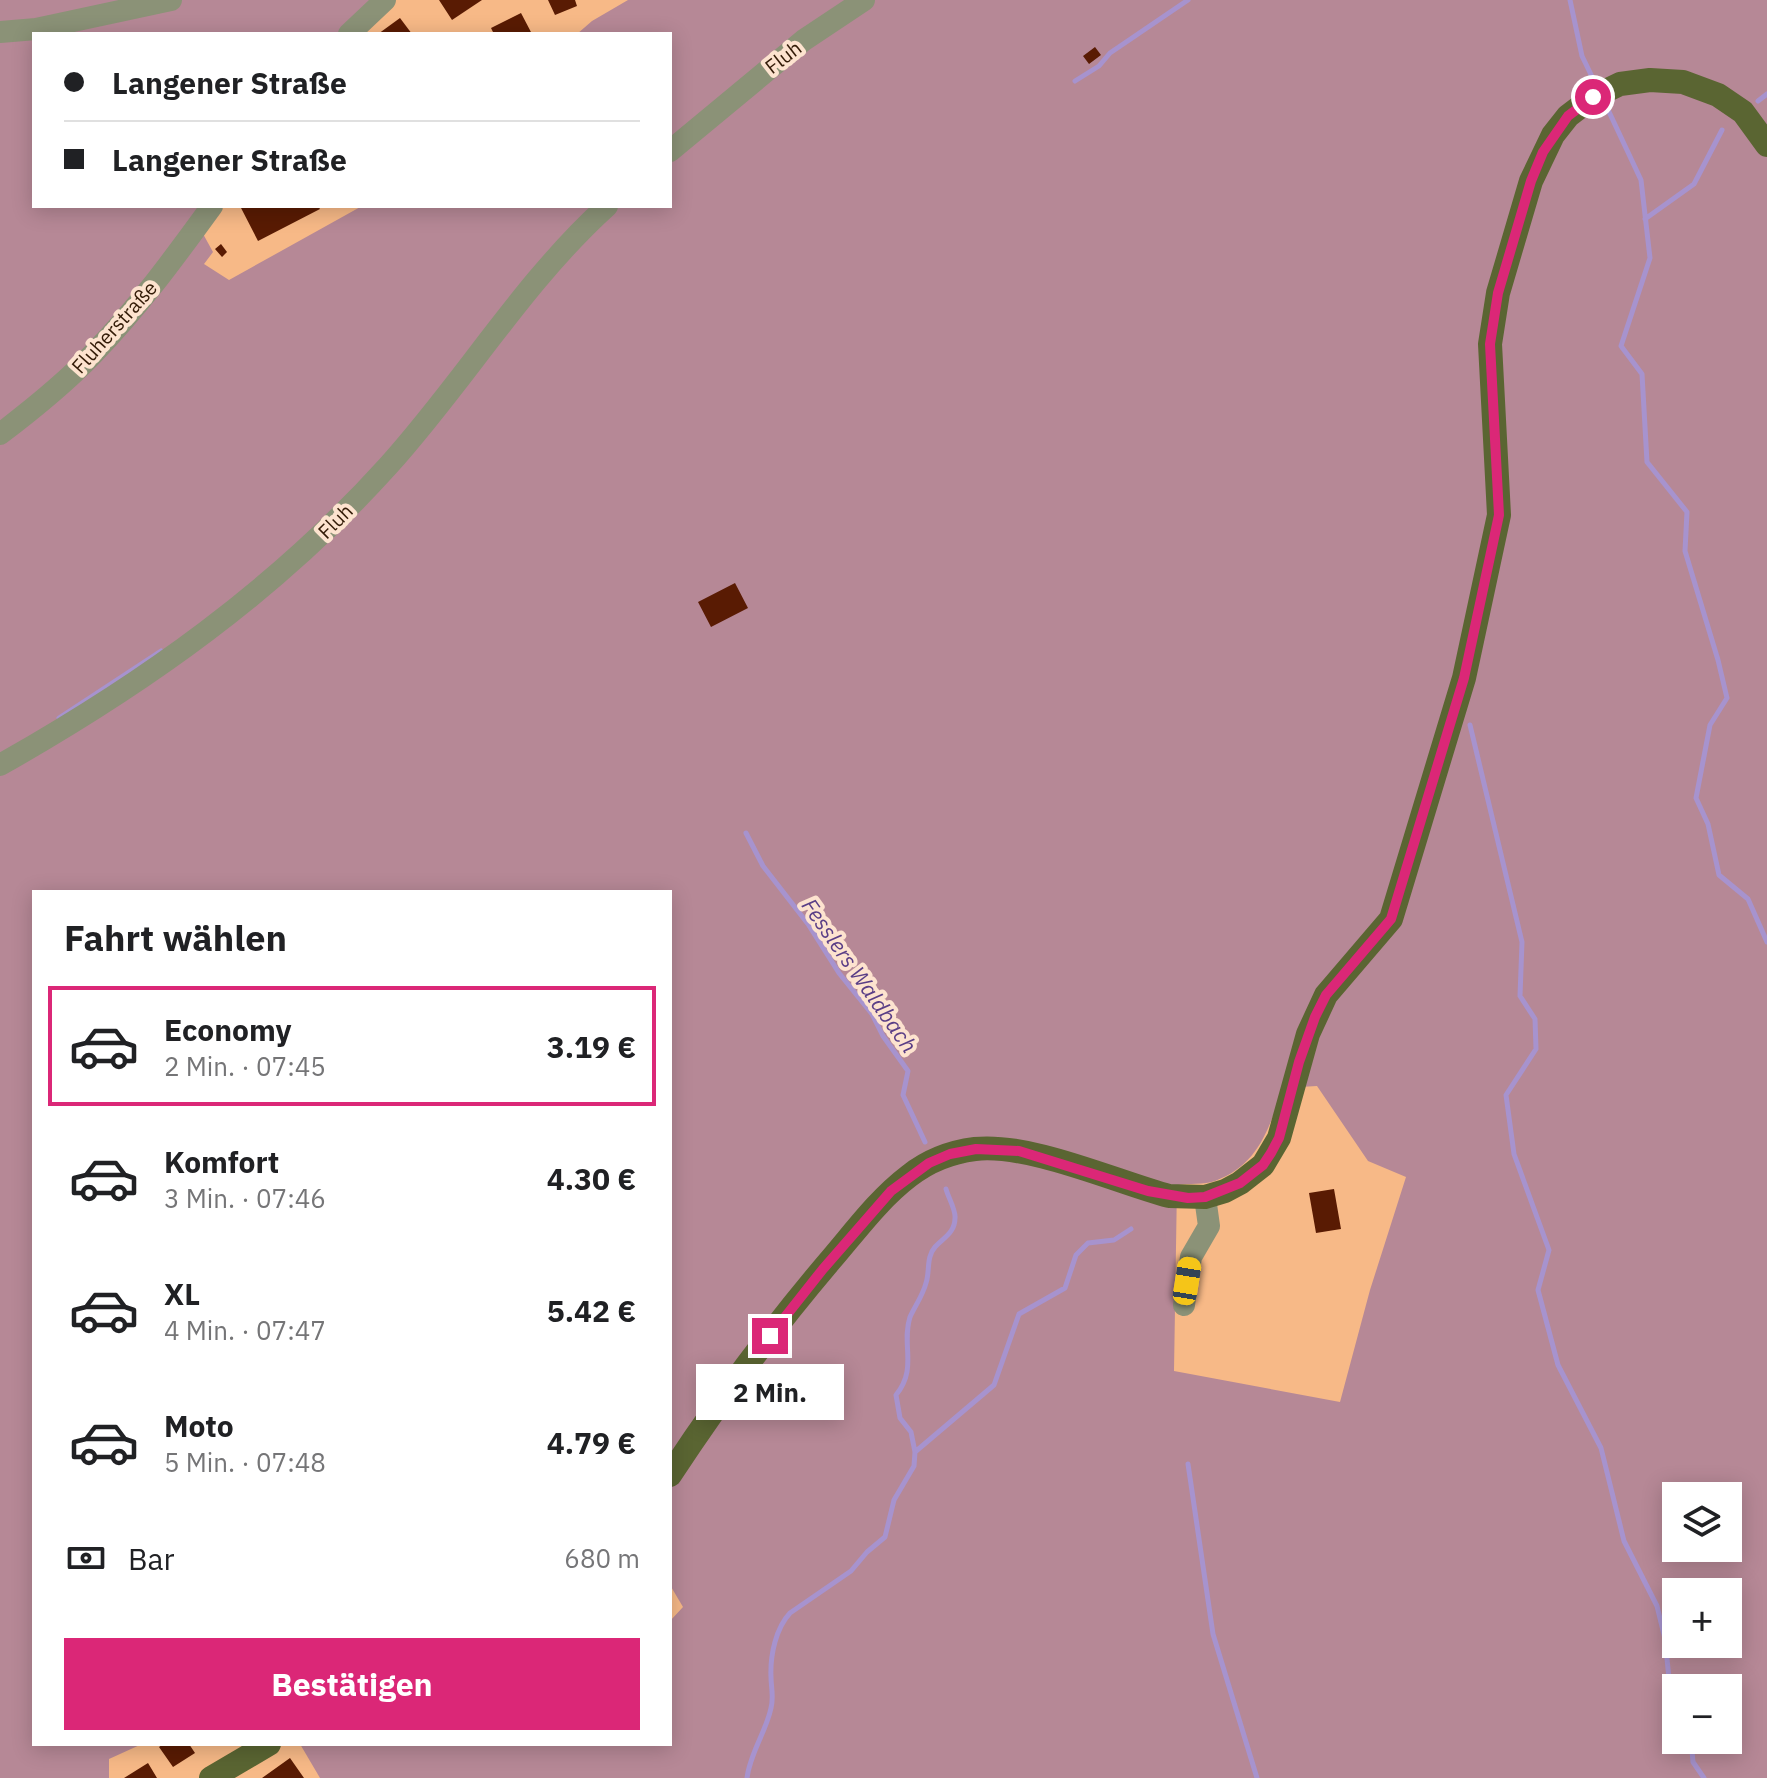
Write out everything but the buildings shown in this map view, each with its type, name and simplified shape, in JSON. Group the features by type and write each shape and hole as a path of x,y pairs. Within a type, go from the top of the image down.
{"main road":[{"path":"672,1472 729,1390 823,1269 891,1191 929,1163 950,1154 976,1149 1002,1149 1037,1155 1169,1196 1205,1197 1240,1183 1263,1165 1279,1138 1303,1048 1326,995 1391,919 1464,678 1499,515 1490,344 1498,293 1531,181 1553,135 1568,116 1593,97 1620,84 1650,80 1683,82 1718,95 1743,112 1767,145"},
{"path":"211,1778 266,1746"}],"street":[{"path":"0,32 36,29 171,0"},
{"path":"351,32 385,0"},
{"name":"Fluh","path":"672,149 785,55 864,0"},
{"name":"Fluherstraße","path":"0,434 49,396 95,353 211,208"},
{"name":"Fluh","path":"0,765 128,686 279,575 342,516 389,465 565,248 605,208"},
{"path":"1184,1305 1191,1257 1209,1226 1205,1197"}],"shaded area":[{"path":"0,0 374,0 341,32 32,32 32,208 202,208 202,232 213,252 204,264 229,280 358,208 672,208 672,32 579,32 628,0 1767,0 1767,1778 320,1778 301,1746 672,1746 672,1619 683,1607 672,1588 672,890 32,890 32,1746 138,1746 109,1759 109,1778 0,1778","holes":["1317,1086 1368,1161 1406,1177 1370,1290 1340,1402 1174,1371 1177,1185 1215,1181 1242,1165 1267,1131 1283,1088"]}],"waterway":[{"path":"1075,81 1188,0"},
{"path":"1570,0 1582,56 1597,87"},
{"path":"1758,101 1767,94"},
{"path":"1603,99 1641,180 1650,258 1621,346 1642,374 1647,462 1687,512 1685,551 1727,698 1710,725 1696,798 1708,824 1719,875 1748,899 1767,942"},
{"path":"1645,219 1694,184 1722,130"},
{"path":"59,718 161,651"},
{"path":"1470,725 1522,942 1520,996 1535,1019 1536,1049 1506,1095 1514,1154 1549,1250 1538,1290 1558,1365 1601,1448 1624,1541 1657,1606 1669,1674"},
{"name":"Fesslers Waldbach","path":"746,833 763,866 872,1014 883,1036 908,1071 903,1095 925,1142"},
{"name":"Fesslers Waldbach","path":"747,1778 771,1708 772,1660 781,1626 790,1613 851,1571 885,1537 894,1500 914,1466 911,1432 900,1418 896,1395 906,1375 908,1327 925,1287 930,1255 954,1223 955,1215 946,1189"},
{"path":"915,1452 994,1385 1019,1314 1065,1288 1076,1255 1088,1243 1114,1240 1131,1229"},
{"path":"1188,1464 1213,1634 1257,1778"},
{"path":"1692,1754 1693,1762 1704,1778"}],"route":[{"path":"770,1336 891,1191 908,1176 950,1154 976,1149 1019,1151 1148,1191 1188,1198 1205,1197 1240,1183 1263,1165 1271,1153 1285,1120 1308,1034 1326,995 1391,919 1464,678 1499,515 1490,344 1498,293 1531,181 1543,152 1568,116 1593,97"}]}
